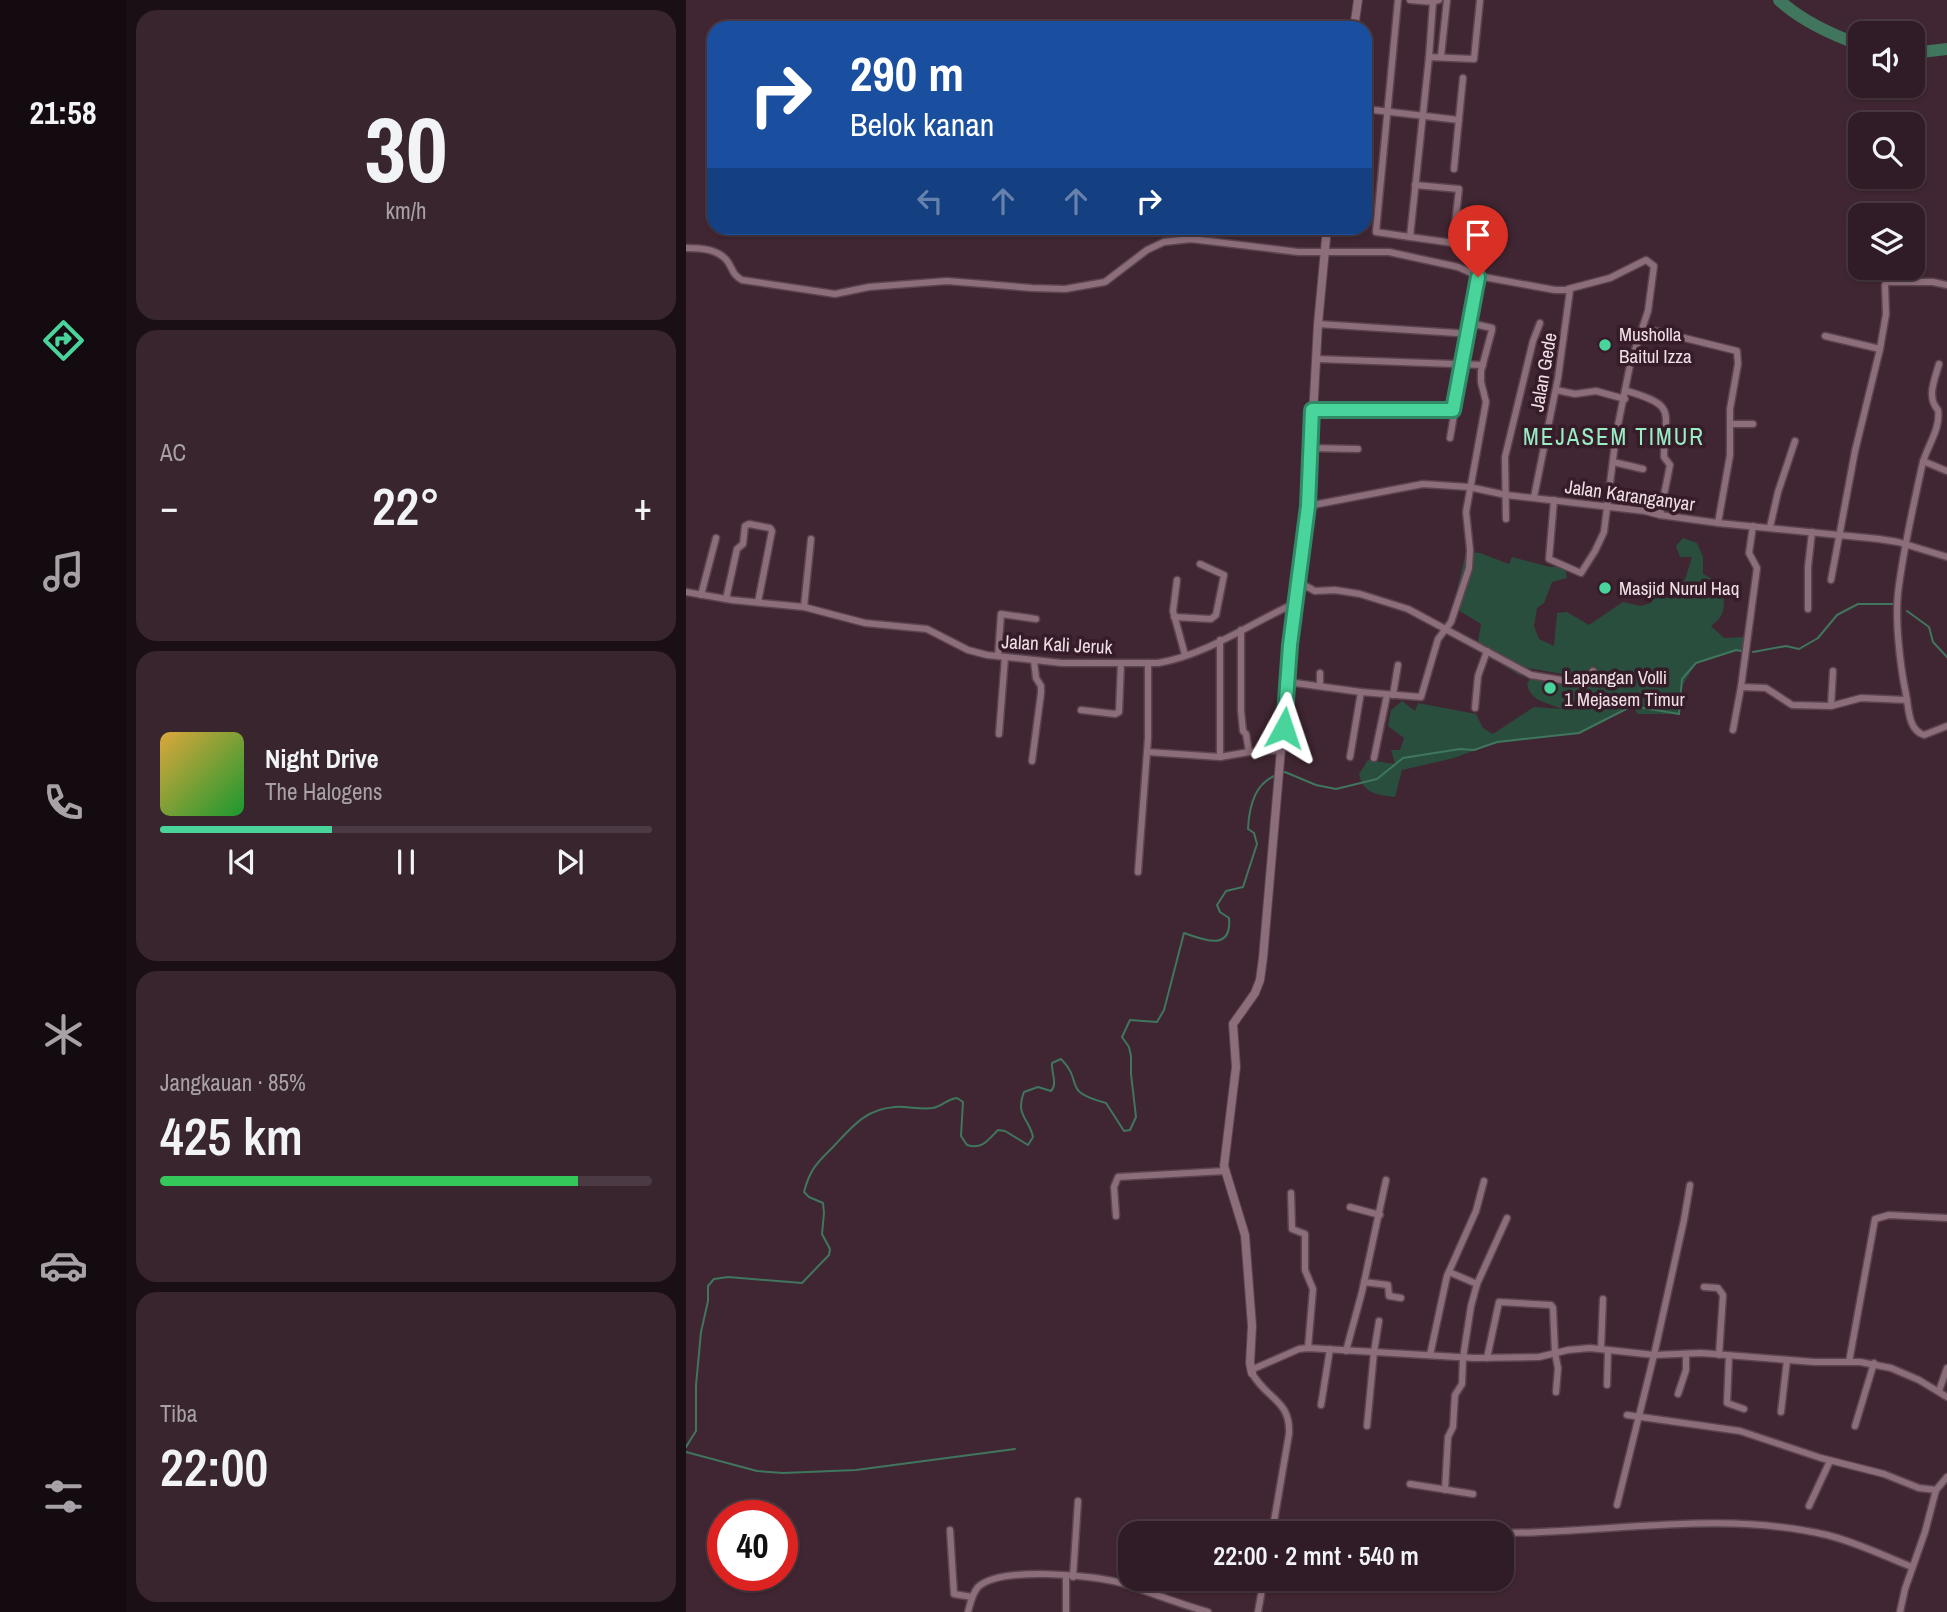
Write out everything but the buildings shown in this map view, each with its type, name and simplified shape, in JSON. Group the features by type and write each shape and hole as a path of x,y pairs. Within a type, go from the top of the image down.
{"street":[{"path":"1355,21 1358,0"},
{"path":"1398,0 1376,232 1453,243 1460,189 1415,185"},
{"path":"1410,0 1436,1 1410,237"},
{"path":"1441,56 1447,0"},
{"path":"1429,57 1474,59 1480,0"},
{"path":"1454,169 1463,78"},
{"path":"1372,111 1460,120"},
{"path":"1273,1521 1289,1434 1289,1419 1286,1409 1261,1387 1252,1372 1252,1326 1245,1235 1225,1171 1225,1157 1236,1067 1232,1030 1236,1020 1253,998 1260,979 1288,682 1308,506 1312,410 1326,235"},
{"path":"686,248 715,252 729,263 733,273 742,280 835,294 869,286 947,281 1032,288 1088,286 1114,277 1147,250 1164,242 1191,239 1225,245 1324,253 1389,252 1458,267 1478,276 1569,291 1610,278 1646,260 1652,262 1654,270 1644,328 1630,365 1616,435 1604,532 1580,573 1549,559 1554,500"},
{"path":"1450,438 1449,410 1463,364 1478,276"},
{"path":"1831,580 1855,452 1880,349 1886,314 1884,289 1887,282 1933,282 1947,285"},
{"name":"Jalan Gede","path":"1534,497 1556,390 1569,291"},
{"path":"1288,682 1421,697 1438,639 1451,622 1469,568 1466,512 1486,402 1481,382 1492,329 1470,323"},
{"path":"1506,519 1505,457 1533,341 1541,323"},
{"path":"1318,324 1457,333"},
{"path":"1644,328 1735,349 1738,364 1730,409 1730,455 1718,523"},
{"path":"1825,336 1880,349"},
{"path":"1317,359 1483,365"},
{"path":"1939,364 1931,397 1938,410 1939,421 1923,461 1898,603 1903,680 1911,722 1919,734 1928,735 1947,726"},
{"path":"1556,390 1575,394 1596,391 1658,402 1667,415 1664,457 1670,465 1660,515"},
{"path":"1312,410 1449,410"},
{"path":"1731,424 1754,424"},
{"path":"1770,527 1795,441"},
{"path":"1310,448 1358,449"},
{"path":"1923,461 1947,471"},
{"path":"1613,462 1643,469"},
{"name":"Jalan Karanganyar","path":"1308,506 1411,485 1469,487 1506,495 1645,511 1718,523 1880,538 1947,557"},
{"path":"726,599 737,549 743,544 746,526 749,524 770,528 772,531 758,602"},
{"path":"1732,730 1741,687 1757,568 1749,553 1753,526"},
{"path":"1808,609 1808,568 1812,532"},
{"path":"701,595 716,538"},
{"path":"804,607 811,539"},
{"path":"1174,617 1211,619 1216,615 1224,575 1200,564"},
{"path":"1177,580 1173,602 1174,617 1185,656"},
{"path":"1298,591 1335,590 1360,594 1408,609 1533,676 1585,684 1593,682 1593,671"},
{"name":"Jalan Kali Jeruk","path":"686,592 804,607 865,623 927,629 968,650 1001,656 1034,661 1148,663 1166,662 1185,656 1241,630 1298,591"},
{"path":"999,734 1001,614 1036,618"},
{"path":"1241,630 1242,721 1249,752"},
{"path":"1220,640 1220,757"},
{"path":"1475,708 1478,676 1487,650"},
{"path":"1032,761 1041,693 1034,661"},
{"path":"1081,710 1115,714 1119,712 1121,663"},
{"path":"1138,872 1147,752 1148,663"},
{"path":"1374,758 1398,665"},
{"path":"1831,706 1833,671"},
{"path":"1320,673 1320,687"},
{"path":"1741,687 1766,688 1790,705 1831,706 1861,698 1907,700"},
{"path":"1350,757 1361,692"},
{"path":"1147,752 1220,757 1282,750"},
{"path":"1116,1216 1114,1186 1121,1176 1225,1171"},
{"path":"1346,1351 1380,1215 1386,1180"},
{"path":"1430,1355 1449,1272 1476,1210 1484,1181"},
{"path":"1617,1505 1640,1417 1690,1185"},
{"path":"1292,1193 1292,1228 1305,1234 1304,1265 1313,1289 1308,1348"},
{"path":"1350,1207 1380,1215"},
{"path":"1849,1362 1875,1219 1889,1215 1947,1219"},
{"path":"1445,1490 1448,1437 1453,1427 1455,1395 1462,1384 1463,1358 1477,1284 1507,1218"},
{"path":"1449,1272 1477,1284"},
{"path":"1364,1282 1388,1285 1389,1296 1401,1298"},
{"path":"1704,1287 1718,1288 1723,1295 1719,1355"},
{"path":"1603,1299 1606,1385"},
{"path":"1487,1358 1499,1301 1552,1306 1558,1368 1556,1392"},
{"path":"1367,1426 1374,1352 1380,1321"},
{"path":"1252,1372 1299,1349 1308,1348 1463,1358 1539,1357 1579,1348 1654,1355 1719,1355 1874,1363 1892,1368 1947,1397"},
{"path":"1321,1405 1331,1349"},
{"path":"1678,1394 1686,1370 1686,1354"},
{"path":"1729,1356 1727,1404 1744,1409"},
{"path":"1781,1412 1787,1360"},
{"path":"1855,1426 1874,1363"},
{"path":"1939,1391 1947,1368"},
{"path":"1627,1415 1740,1431 1830,1461 1884,1474 1919,1488 1936,1490"},
{"path":"1809,1506 1830,1461"},
{"path":"1900,1612 1936,1490 1947,1477"},
{"path":"1409,1484 1473,1494"},
{"path":"1066,1612 1078,1501"},
{"path":"1514,1532 1740,1524 1828,1536 1912,1567"},
{"path":"950,1531 954,1594 972,1597"},
{"path":"968,1612 972,1597 980,1586 1029,1573 1119,1583 1208,1612"},
{"path":"1258,1612 1262,1591"},
{"path":"1177,1612 1178,1604"}],"green space":[{"path":"1683,538 1697,543 1703,557 1703,574 1720,583 1723,612 1711,626 1724,638 1747,637 1745,649 1696,663 1682,686 1679,714 1638,714 1632,706 1579,733 1491,744 1454,758 1402,770 1395,797 1377,794 1364,786 1359,774 1368,760 1395,764 1391,750 1400,750 1404,738 1388,726 1391,710 1402,701 1415,711 1418,703 1476,714 1483,728 1493,734 1534,707 1562,709 1536,698 1527,684 1534,672 1567,678 1570,683 1568,675 1523,667 1521,676 1506,667 1507,659 1478,642 1481,624 1453,607 1466,552 1480,553 1509,564 1512,557 1550,567 1565,567 1567,578 1552,582 1544,603 1537,608 1534,626 1539,639 1554,646 1557,613 1567,612 1589,625 1623,602 1640,606 1651,603 1656,593 1668,596 1677,583 1685,580 1692,557 1680,557 1676,546"}],"waterway":[{"path":"1779,0 1817,26 1848,40"},
{"path":"1925,52 1947,49"},
{"path":"1753,652 1786,646 1799,649 1818,638 1837,615 1858,604 1894,604"},
{"path":"1907,611 1929,627 1933,642 1947,657"},
{"path":"1282,773 1336,789 1377,779 1403,758 1460,749 1474,750 1497,742 1579,733 1632,706 1679,714 1682,679 1696,663 1736,650 1741,651"},
{"path":"686,1447 696,1431 696,1385 708,1286 714,1279 728,1277 802,1283 829,1255 830,1249 822,1234 823,1203 804,1192 818,1162 867,1115 885,1108 933,1108 957,1098 963,1102 961,1136 967,1145 981,1145 998,1130 1005,1131 1028,1145 1033,1137 1022,1112 1024,1092 1038,1087 1051,1091 1054,1081 1052,1063 1061,1059 1072,1074 1078,1090 1092,1099 1106,1103 1124,1131 1130,1130 1136,1117 1131,1056 1122,1037 1130,1020 1157,1022 1164,1010 1184,933 1215,941 1226,936 1229,918 1220,912 1217,905 1226,891 1243,887 1257,844 1254,833 1248,829 1252,804 1263,783 1277,775"},
{"path":"686,1452 757,1471 783,1473 856,1470 1015,1449"}],"place":[{"name":"Musholla Baitul Izza","path":"1605,345"},
{"name":"Masjid Nurul Haq","path":"1605,588"},
{"name":"Lapangan Volli 1 Mejasem Timur","path":"1550,688"}],"district":[{"name":"MEJASEM TIMUR","path":"1614,437"}],"route":[{"path":"1284,728 1290,645 1308,506 1312,410 1453,410 1478,277"}]}
